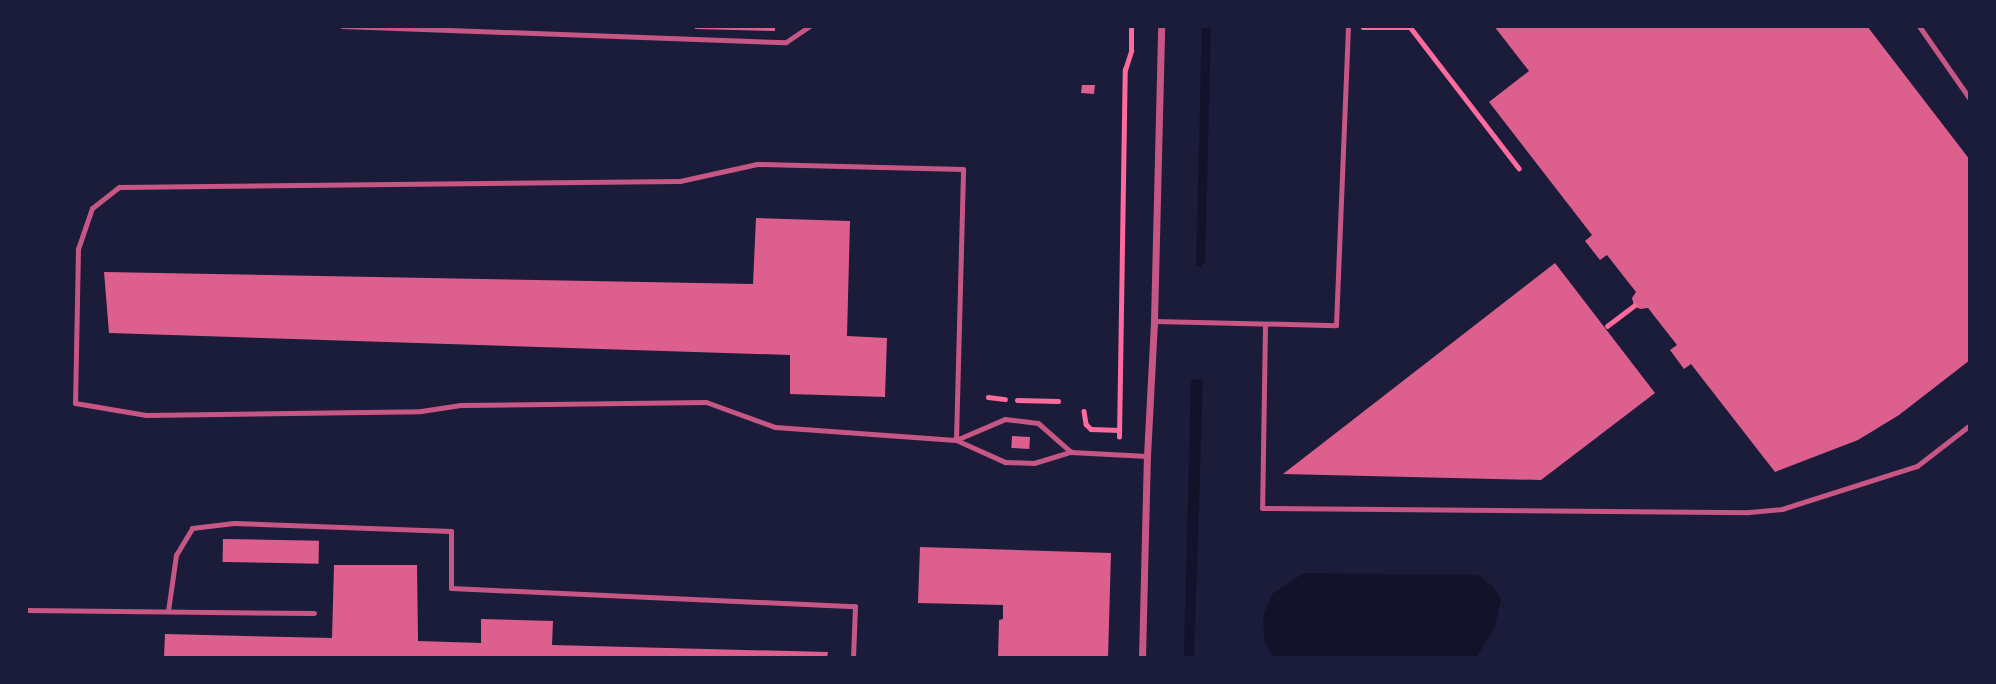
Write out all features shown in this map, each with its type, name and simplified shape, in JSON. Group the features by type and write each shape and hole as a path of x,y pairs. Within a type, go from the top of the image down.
{"street":[{"path":"1142,658 1161,26"}],"lane":[{"path":"343,26 786,42 810,26"},
{"path":"1919,26 1970,99"},
{"path":"1154,321 1265,325 1336,324 1348,27"},
{"path":"956,440 963,169 757,164 680,181 119,187 92,208 78,249 75,403 146,415 421,411 461,405 706,401 775,427 956,440 1005,462 1034,463 1071,452 1147,456"},
{"path":"1265,325 1262,508 1749,512 1782,509 1917,466 1970,425"},
{"path":"956,440 1005,419 1038,423 1071,452"},
{"path":"168,611 176,555 192,528 234,523 452,531 452,588 855,606 853,658"},
{"path":"26,610 314,612"}],"path":[{"path":"1118,456 1125,70 1131,51 1131,26"},
{"path":"1348,27 1412,28 1519,168"},
{"path":"1607,326 1634,306"},
{"path":"988,397 1058,401"},
{"path":"1084,411 1084,419 1091,429 1119,430"}],"shaded area":[{"path":"1202,26 1211,26 1205,261 1201,267 1196,266"},
{"path":"1191,379 1203,380 1194,658 1184,658"},
{"path":"1304,573 1478,575 1493,587 1501,600 1495,626 1476,658 1274,658 1264,640 1263,615 1272,594"}],"building":[{"path":"695,26 775,26 775,31 695,29"},
{"path":"1494,26 1867,26 1970,160 1970,360 1899,415 1858,440 1775,472 1691,364 1684,369 1670,350 1677,345 1648,308 1640,309 1634,306 1632,298 1636,292 1607,255 1600,260 1585,241 1592,235 1489,102 1529,71"},
{"path":"1082,85 1095,85 1094,94 1081,93"},
{"path":"756,218 850,221 847,336 887,338 885,397 790,394 790,355 109,333 104,272 753,284"},
{"path":"1555,263 1655,393 1541,480 1283,474"},
{"path":"1012,436 1030,437 1029,449 1011,448"},
{"path":"223,539 319,541 319,564 223,562"},
{"path":"920,547 1111,553 1108,658 998,658 999,620 1003,619 1003,605 918,603"},
{"path":"334,565 417,565 418,641 481,643 481,619 553,621 552,645 828,652 827,658 164,658 165,634 332,638"}]}
